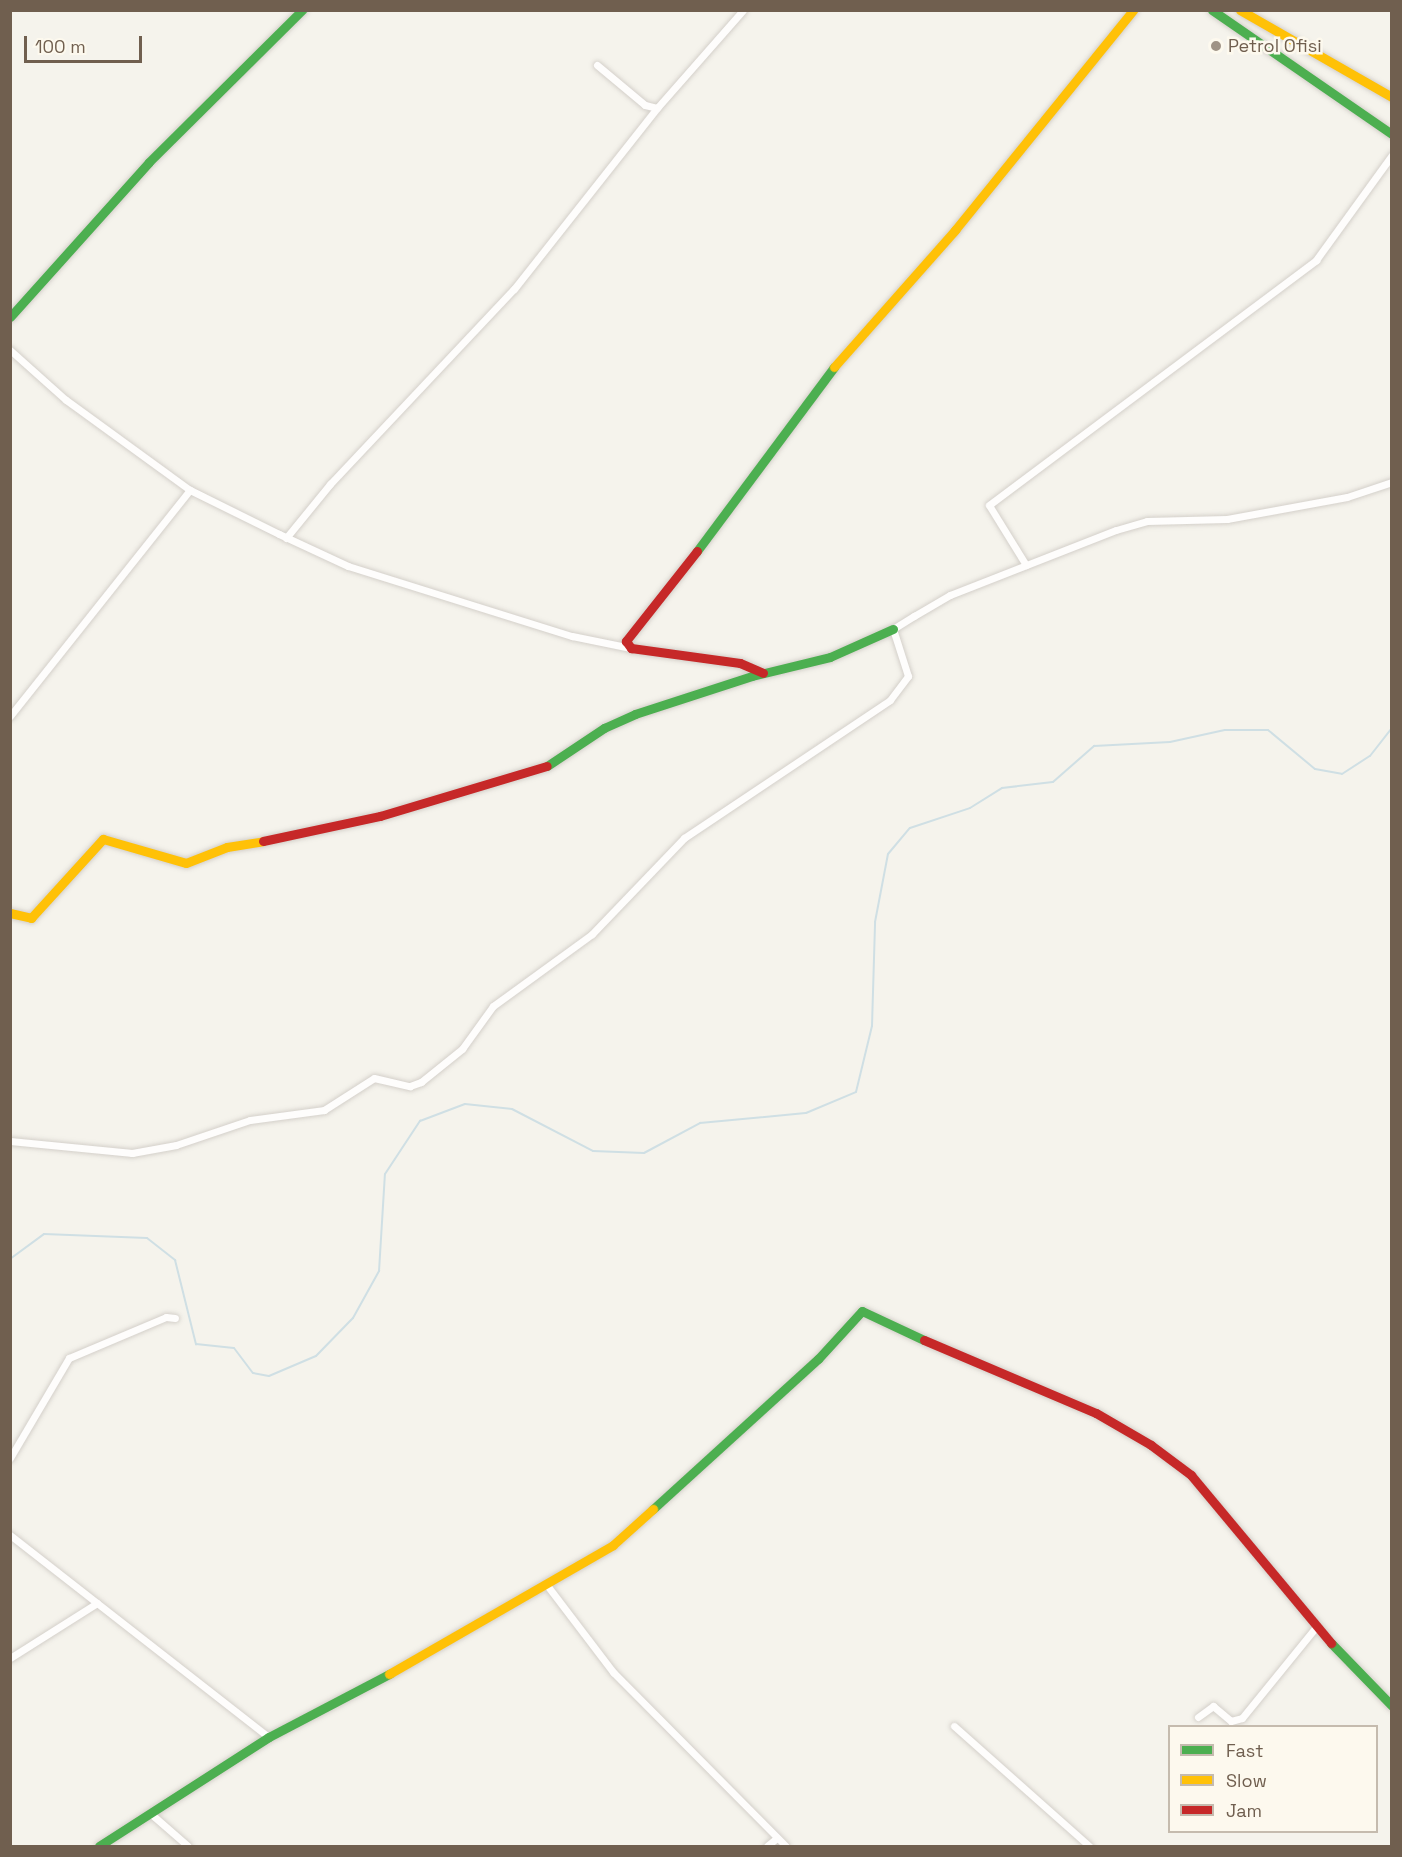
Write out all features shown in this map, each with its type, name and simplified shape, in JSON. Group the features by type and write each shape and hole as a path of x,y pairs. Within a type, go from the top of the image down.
{"street":[{"path":"10,317 149,162 302,10"},
{"path":"286,538 337,476 514,289 657,108 743,10"},
{"path":"631,648 626,641 634,626 768,461 831,371 955,230 1133,10"},
{"path":"1212,10 1312,75 1392,134"},
{"path":"1240,10 1392,97"},
{"path":"597,65 645,105 657,108"},
{"path":"1026,565 989,505 1316,260 1392,155"},
{"path":"10,350 66,400 190,490 348,566 572,636 631,648 740,663 763,673"},
{"path":"10,913 21,919 31,918 103,839 186,863 227,847 311,834 522,777 555,763 604,728 635,714 763,673 830,657 893,629 950,595 1147,521 1227,519 1347,498 1392,482"},
{"path":"10,716 190,490"},
{"path":"10,1141 132,1153 176,1145 250,1120 324,1110 375,1078 410,1086 421,1082 462,1049 493,1006 614,914 684,838 890,700 908,676 893,629"},
{"path":"99,1846 269,1737 303,1723 493,1609 546,1584 613,1545 818,1359 862,1311 1003,1377 1096,1413 1151,1445 1191,1475 1316,1627 1392,1706"},
{"path":"10,1458 69,1358 166,1317 175,1318"},
{"path":"10,1535 269,1737"},
{"path":"546,1584 613,1672 786,1846"},
{"path":"10,1658 97,1603"},
{"path":"1198,1718 1214,1706 1231,1721 1242,1718 1316,1627"},
{"path":"954,1726 1089,1846"},
{"path":"150,1813 188,1846"},
{"path":"767,1846 777,1838"}],"waterway":[{"path":"10,1259 44,1234 147,1238 175,1260 196,1344 234,1348 253,1373 269,1376 316,1356 353,1318 379,1271 385,1174 420,1121 465,1104 512,1109 593,1151 644,1153 700,1123 806,1113 856,1092 872,1026 875,922 888,854 910,828 970,808 1002,788 1053,782 1094,746 1170,742 1225,730 1268,730 1315,769 1342,774 1370,756 1392,728"}],"traffic: fast":[{"path":"10,317 149,162 302,10"},
{"path":"1212,10 1392,134"},
{"path":"697,551 834,367"},
{"path":"547,766 604,728 635,714 752,676 830,657 893,629"},
{"path":"653,1509 818,1359 862,1311 924,1340"},
{"path":"1331,1643 1392,1706"},
{"path":"99,1846 269,1737 389,1674"}],"traffic: slow":[{"path":"834,367 955,230 1133,10"},
{"path":"1240,10 1392,97"},
{"path":"10,913 31,918 103,839 186,863 227,847 263,841"},
{"path":"389,1674 613,1545 653,1509"}],"traffic: jam":[{"path":"697,551 626,641 631,648 740,663 763,673"},
{"path":"263,841 380,816 547,766"},
{"path":"924,1340 1096,1413 1151,1445 1191,1475 1331,1643"}],"place":[{"name":"Petrol Ofisi","path":"1216,46"}]}
